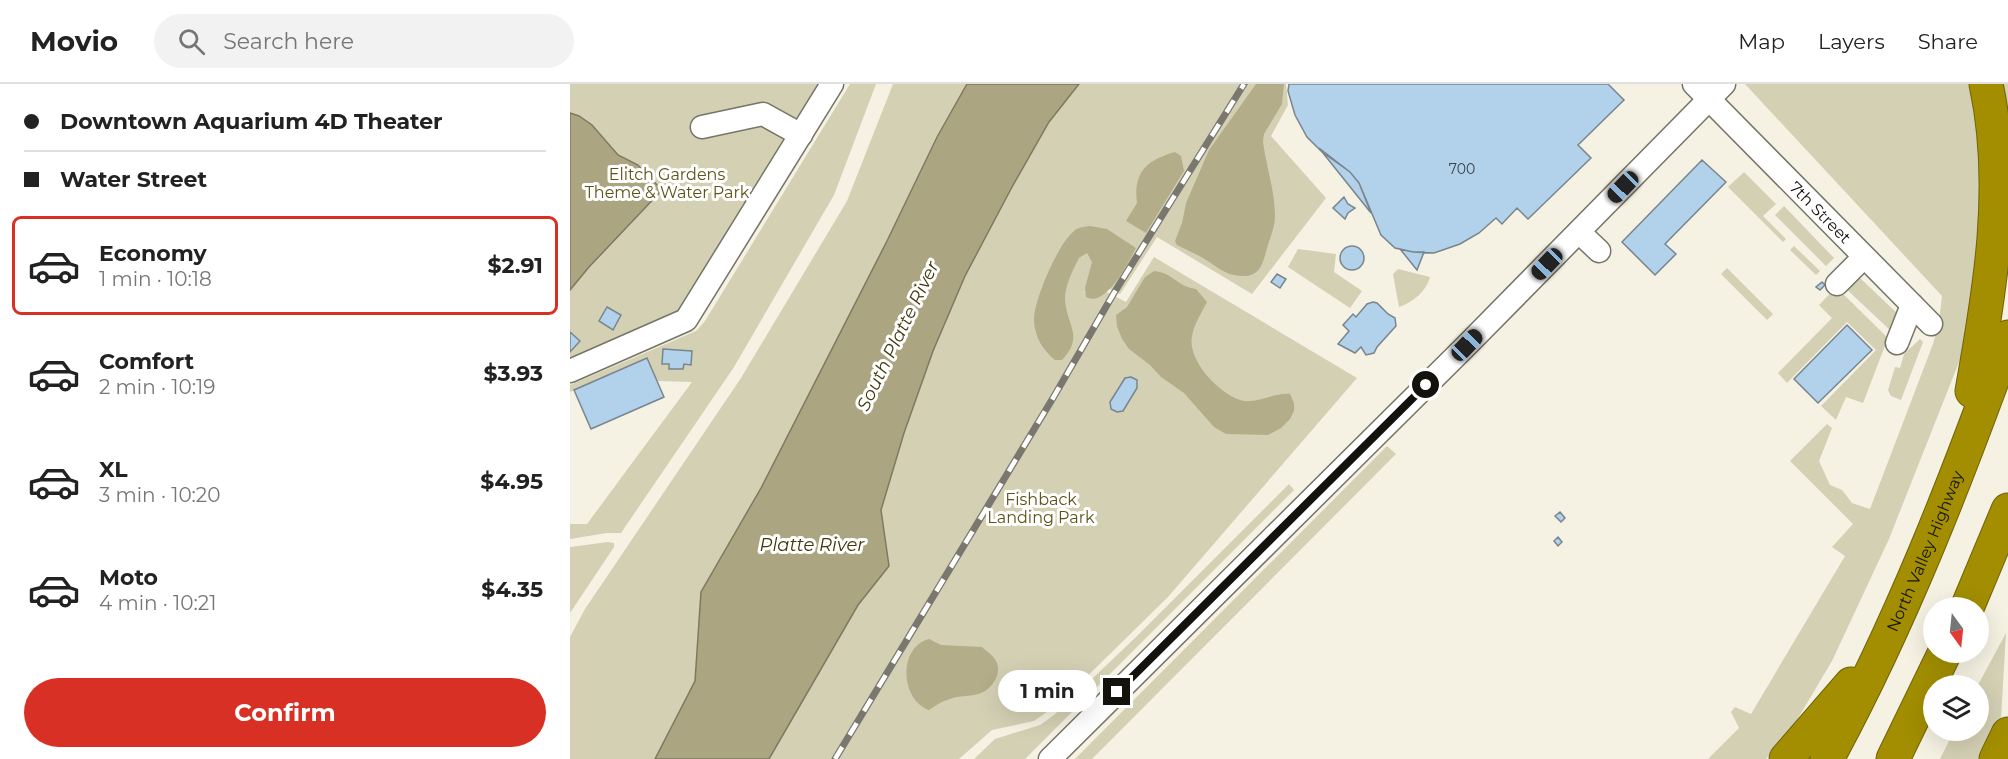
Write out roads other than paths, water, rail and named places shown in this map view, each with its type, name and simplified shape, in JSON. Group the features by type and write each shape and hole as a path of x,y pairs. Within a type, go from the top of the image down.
{"highway":[{"path":"1953,480 1981,342 1992,273 1998,214 2000,171 1996,128 1986,84"},
{"name":"North Valley Highway","path":"1827,759 1910,588 2008,337"},
{"path":"1971,597 2008,510"},
{"path":"1786,759 1885,643"},
{"path":"1893,759 1940,663"},
{"path":"1996,759 2008,734"}],"street":[{"path":"570,370 686,320 832,84"},
{"path":"1050,759 1579,232 1709,89"},
{"name":"7th Street","path":"1709,89 1859,252 1931,324"},
{"path":"702,127 763,114 801,135"},
{"path":"1579,232 1599,251"},
{"path":"1831,278 1859,252"},
{"path":"1896,343 1912,305"}],"water":[{"name":"Platte River","path":"967,84 1079,84 1049,122 1012,187 965,276 933,351 904,433 881,510 889,566 858,605 769,759 655,759 695,681 701,592 761,488 887,241 937,137"},
{"path":"570,113 592,125 618,155 638,165 662,190 570,290"}],"railway":[{"path":"835,759 1114,293 1244,84"}],"park label":[{"name":"Elitch Gardens Theme & Water Park","path":"667,183"},
{"name":"Fishback Landing Park","path":"1041,508"}],"water label":[{"name":"South Platte River","path":"898,336"}]}
